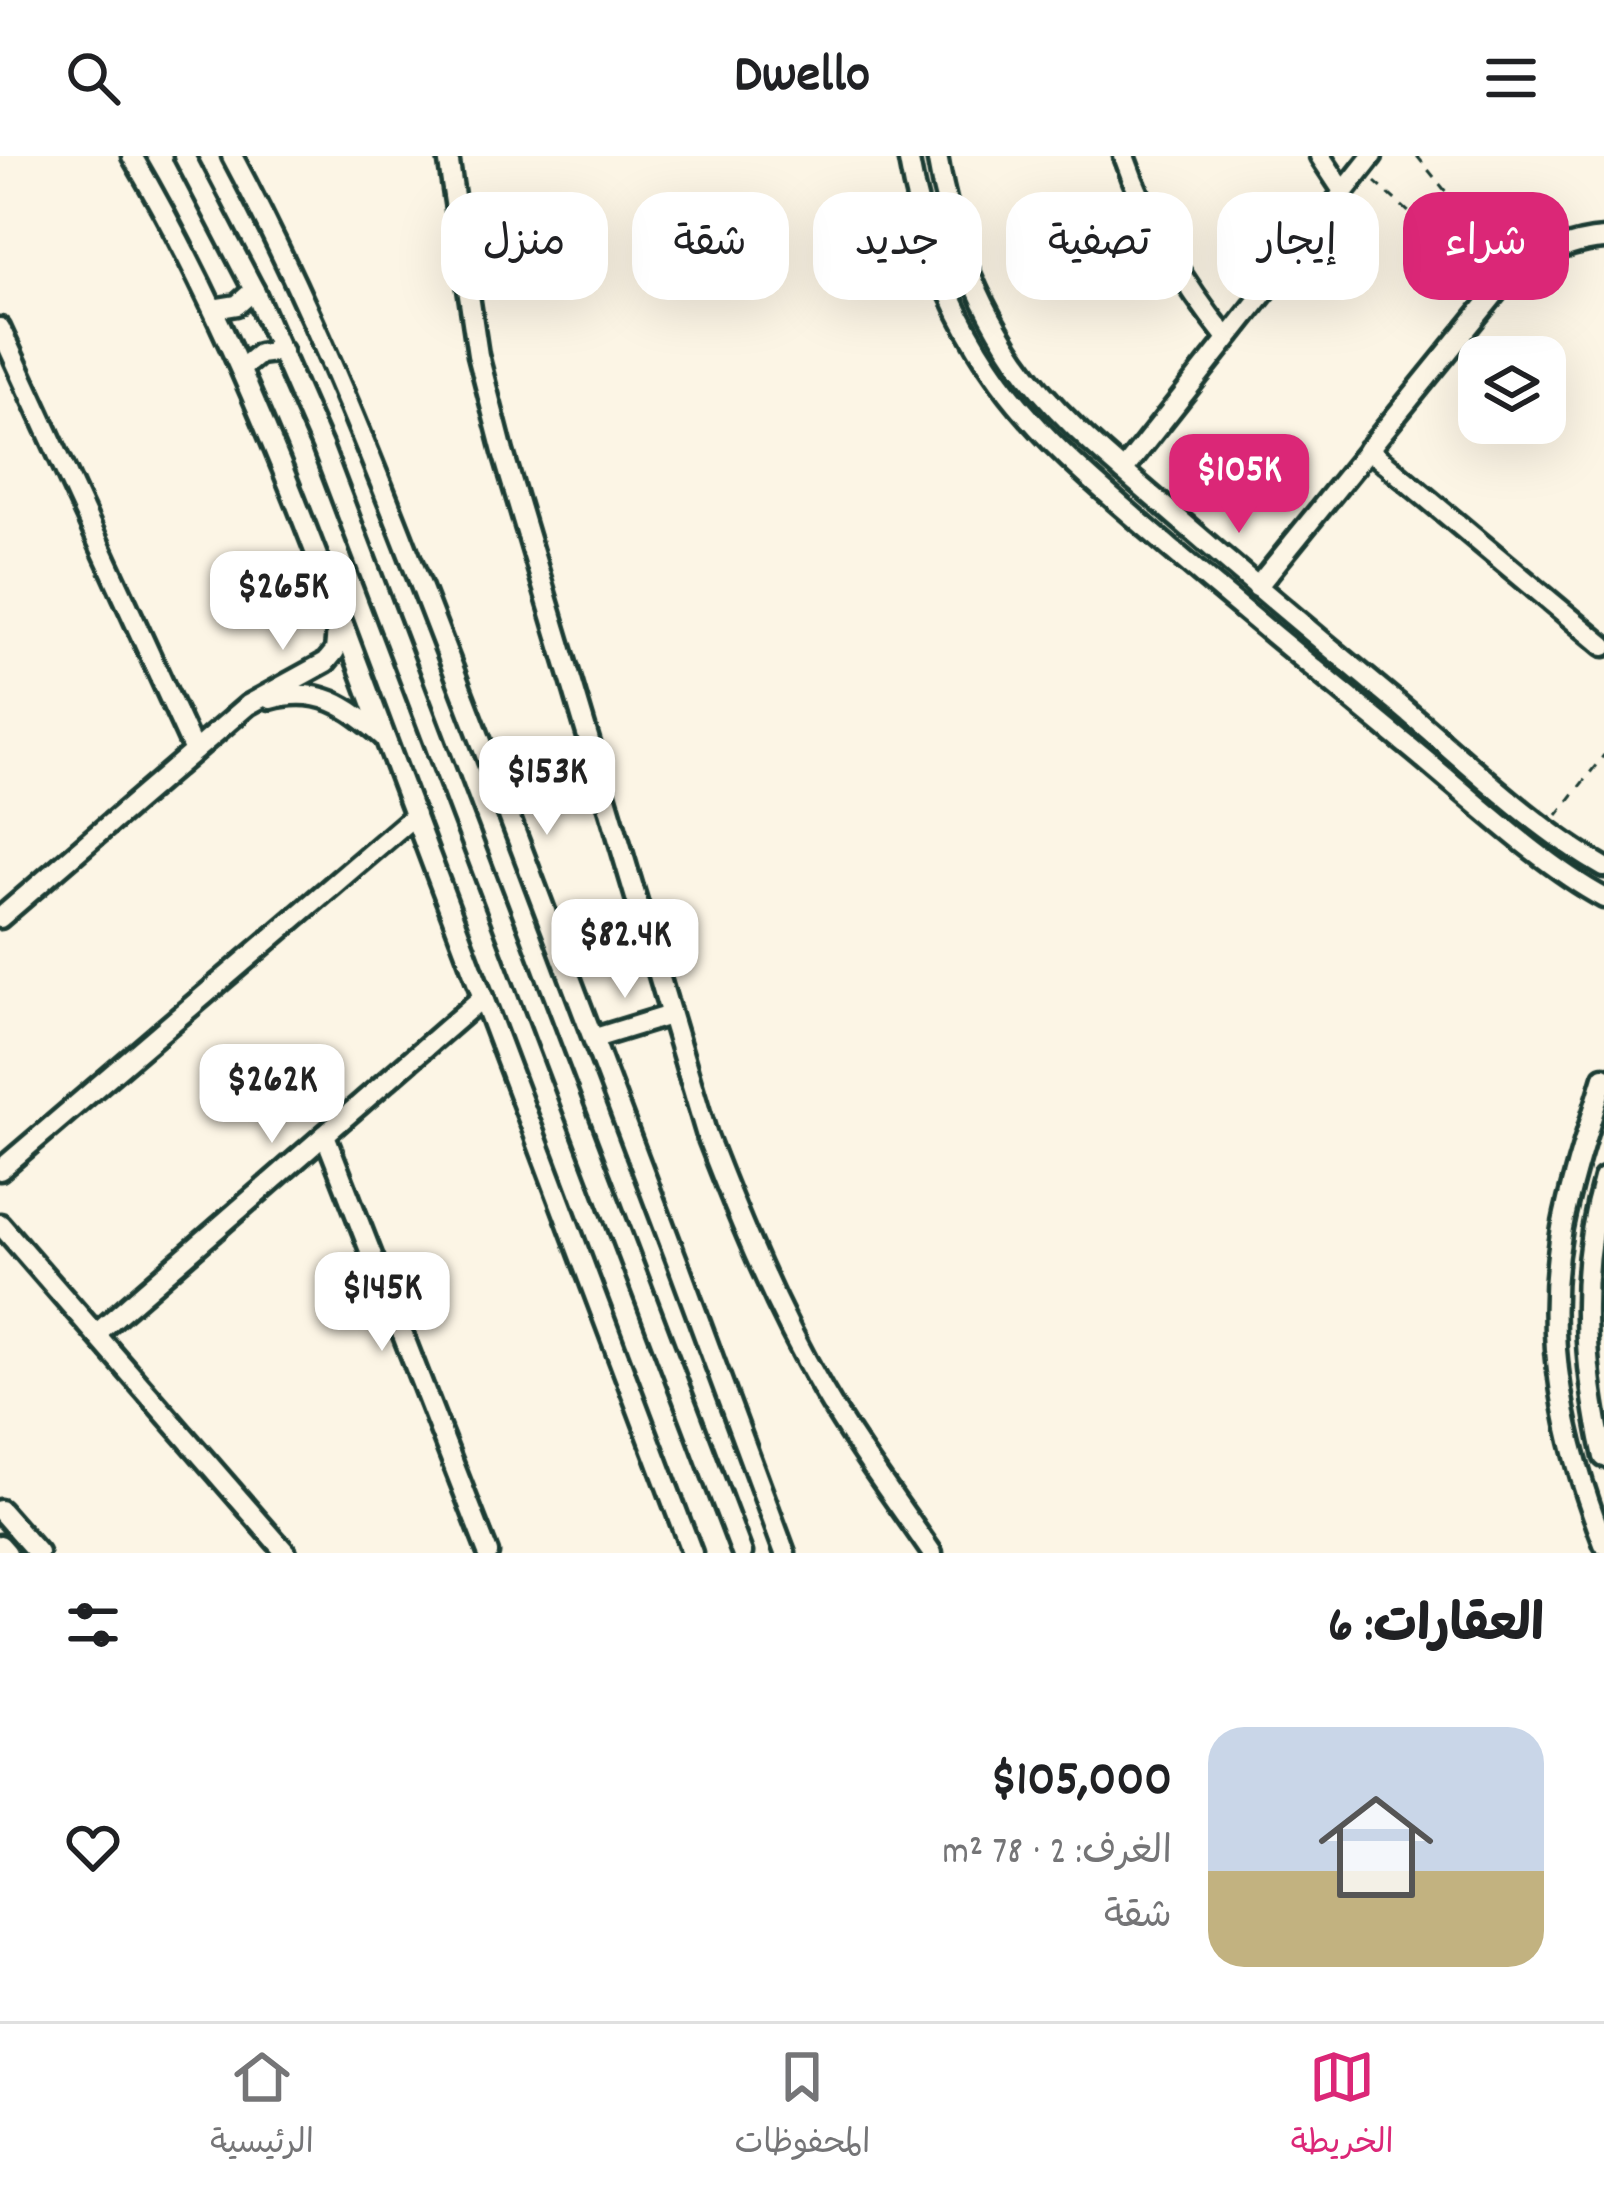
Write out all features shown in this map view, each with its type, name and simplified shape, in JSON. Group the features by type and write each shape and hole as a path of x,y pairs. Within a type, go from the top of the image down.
{"street":[{"path":"132,156 242,368 692,1553"},
{"path":"184,156 254,290 330,467 742,1553"},
{"path":"232,156 344,391 595,1038 785,1553"},
{"path":"448,156 478,355 502,452 707,1136 766,1281 824,1392 932,1553"},
{"path":"908,156 925,234 957,313 990,367 1029,417 1105,492 1279,640 1601,901"},
{"path":"937,156 955,237 993,322 1046,398 1257,587 1548,827 1604,867"},
{"path":"1124,156 1161,244 1191,293 1227,338"},
{"path":"1320,156 1343,191"},
{"path":"1123,471 1366,162"},
{"path":"1569,248 1604,239"},
{"path":"213,309 237,305 254,290"},
{"path":"1257,587 1490,300"},
{"path":"0,328 6,360 194,751"},
{"path":"242,368 259,354 282,351"},
{"path":"1368,449 1604,646"},
{"path":"0,918 248,705 326,662 335,651 338,612"},
{"path":"248,705 292,693 312,693 350,709 386,739"},
{"path":"0,1170 415,815"},
{"path":"96,1334 483,998"},
{"path":"595,1038 670,1015"},
{"path":"1604,1077 1562,1230 1554,1317 1558,1383 1570,1448 1604,1544"},
{"path":"325,1135 488,1553"},
{"path":"1604,1178 1588,1252 1585,1304 1586,1355 1604,1457"},
{"path":"0,1224 286,1553"},
{"path":"0,1511 38,1553"},
{"path":"0,1545 7,1553"}],"path":[{"path":"1417,156 1446,192"},
{"path":"1366,162 1403,198"},
{"path":"1548,827 1604,755"}]}
